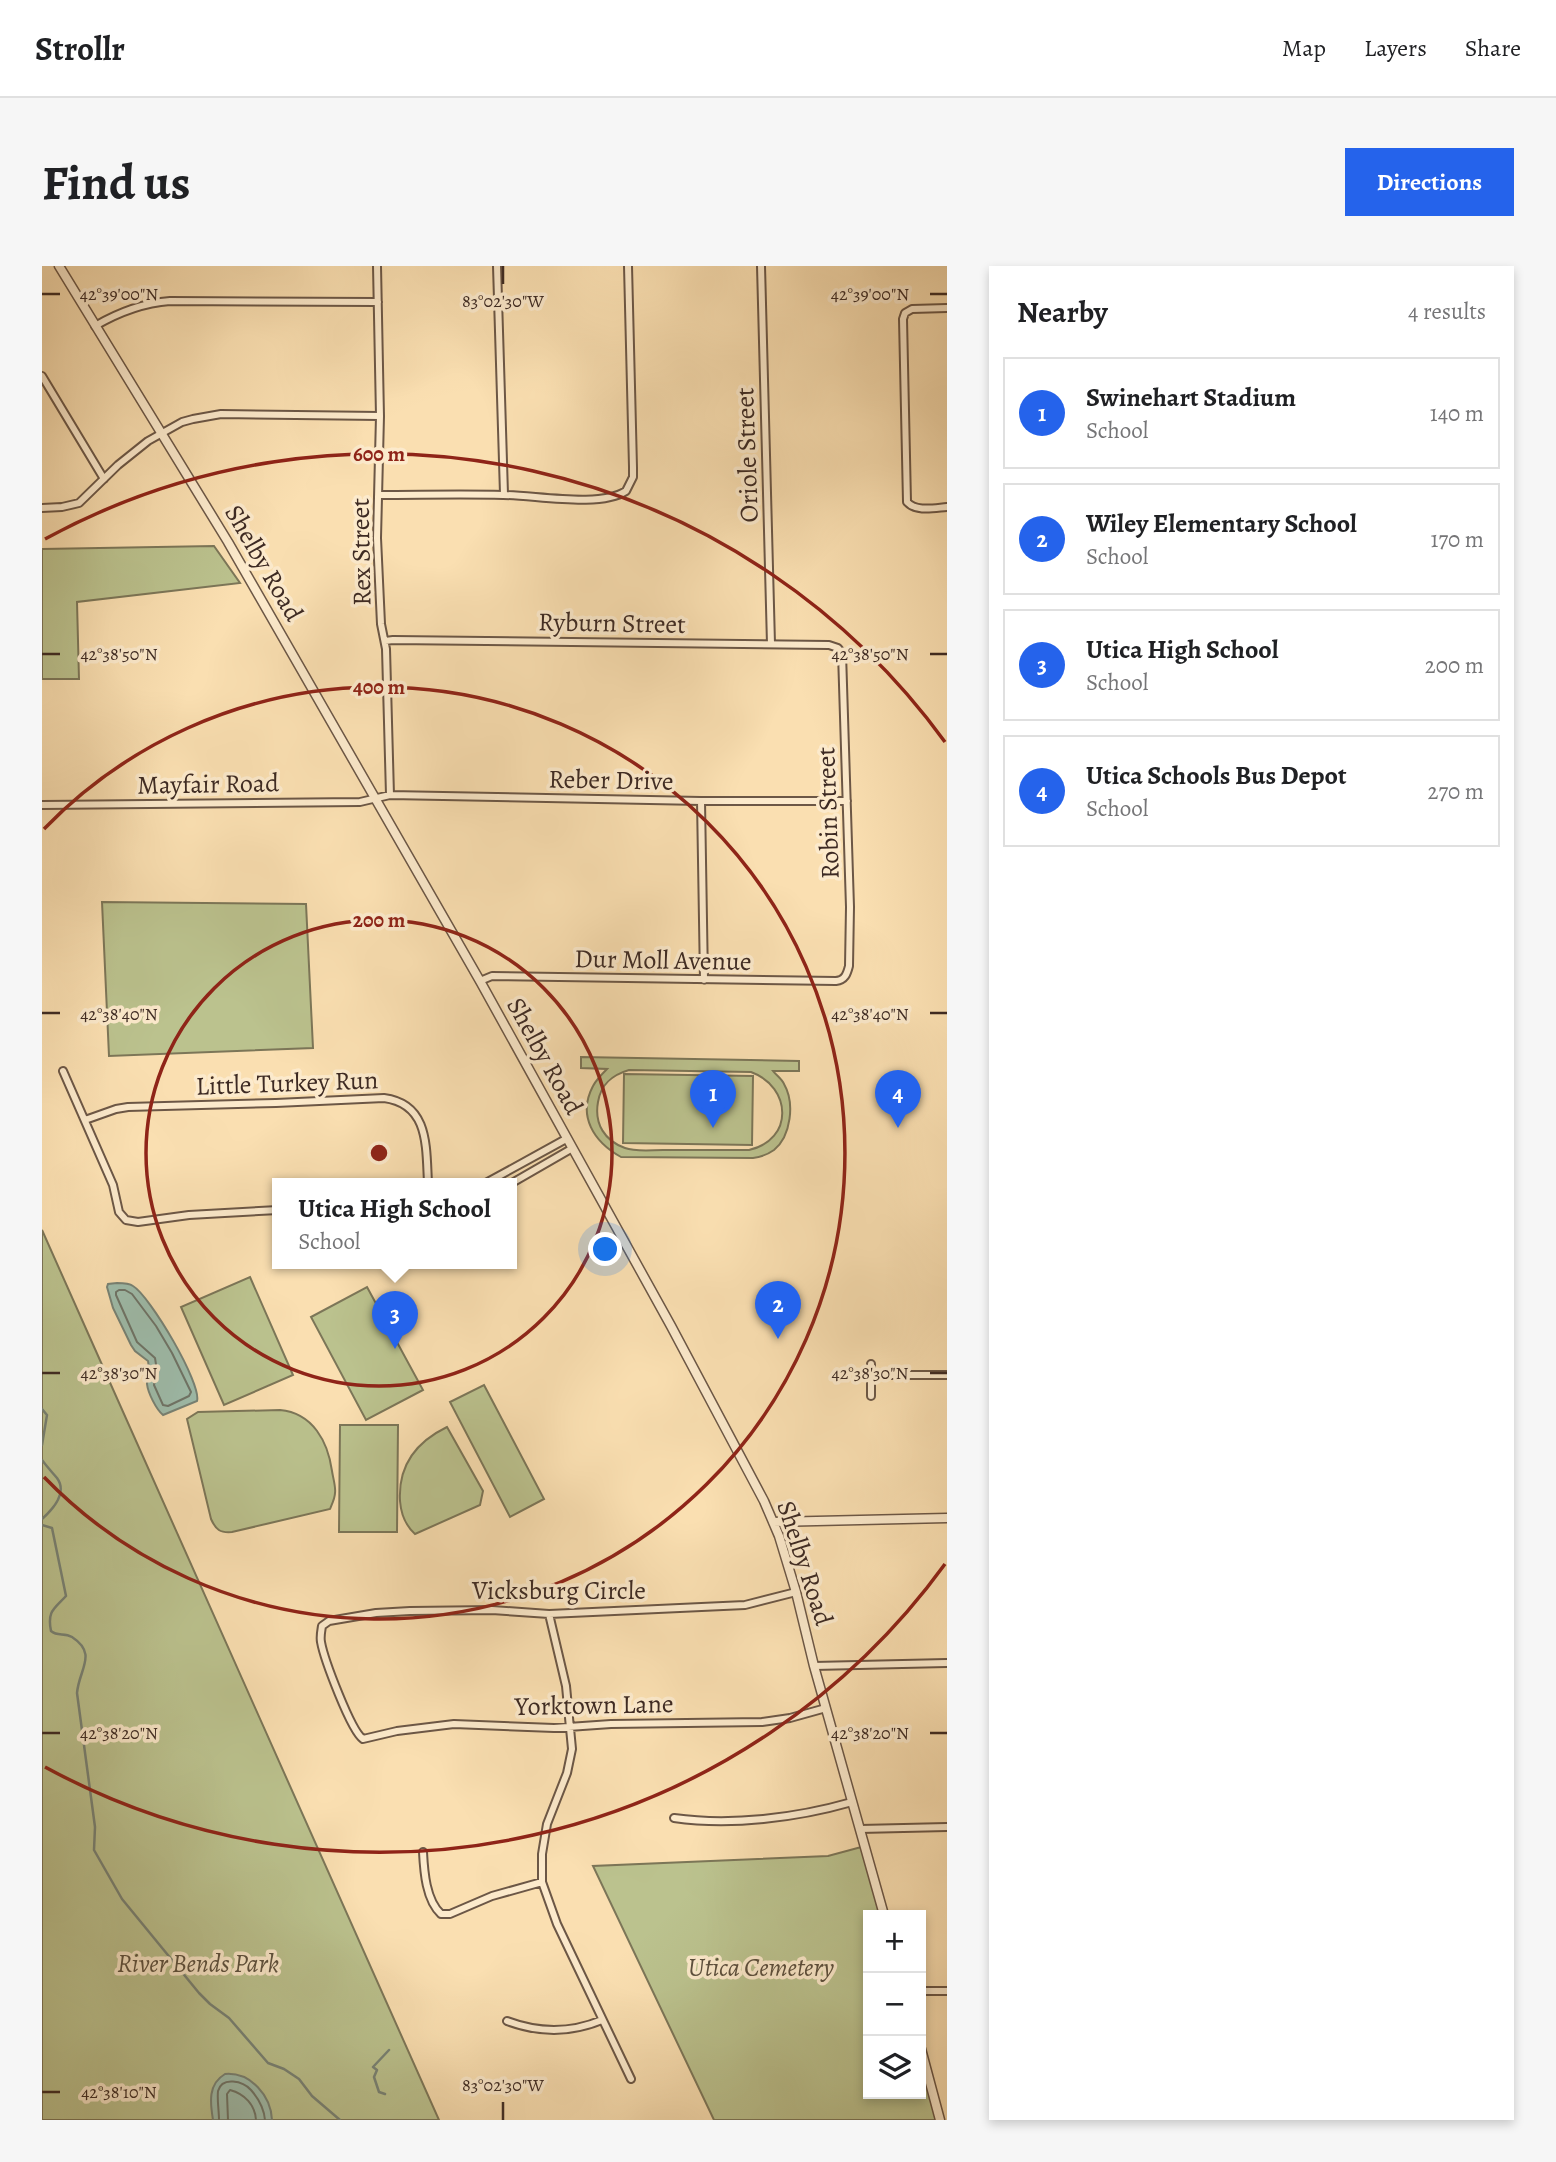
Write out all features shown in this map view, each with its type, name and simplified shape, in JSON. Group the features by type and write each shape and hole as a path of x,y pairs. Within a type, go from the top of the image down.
{"street":[{"name":"Shelby Road","path":"59,266 228,542 480,981 671,1326 773,1522 796,1592 883,1910"},
{"name":"Rex Street","path":"376,266 380,416 377,538 381,624 385,641 390,795"},
{"path":"497,266 504,495"},
{"path":"379,495 504,495 607,499 626,491 634,467 628,266"},
{"name":"Oriole Street","path":"761,266 771,644"},
{"path":"95,326 136,307 170,301 378,302"},
{"path":"947,308 912,309 905,313 903,319 907,499 909,505 917,508 947,507"},
{"path":"42,376 104,479"},
{"path":"42,508 62,508 79,503 134,452 182,422 212,415 380,416"},
{"name":"Ryburn Street","path":"385,641 771,644 829,645 838,648"},
{"name":"Robin Street","path":"838,648 843,661 847,801 850,958 845,976"},
{"name":"Reber Drive","path":"374,799 390,795 847,801"},
{"name":"Mayfair Road","path":"42,805 360,802 374,799"},
{"path":"701,800 704,981"},
{"name":"Dur Moll Avenue","path":"480,981 492,976 836,981 845,976"},
{"path":"63,1071 113,1185 119,1212 126,1220 138,1222 189,1215 272,1210"},
{"name":"Little Turkey Run","path":"85,1120 128,1107 397,1099 412,1109 419,1121 428,1178"},
{"path":"500,1178 566,1139"},
{"path":"517,1180 571,1149"},
{"path":"871,1364 871,1396"},
{"path":"871,1376 947,1375"},
{"path":"773,1522 947,1518"},
{"name":"Vicksburg Circle","path":"363,1739 357,1735 354,1728 321,1641 322,1626 329,1621 402,1611 492,1610 549,1614 745,1605 796,1592"},
{"path":"549,1614 566,1686 572,1749 570,1765 549,1816 543,1841 542,1882 556,1924 631,2079"},
{"path":"814,1666 947,1663"},
{"name":"Yorktown Lane","path":"363,1739 397,1731 454,1724 571,1727 762,1722 826,1708"},
{"path":"674,1818 695,1821 779,1818 852,1802"},
{"path":"860,1829 947,1826"},
{"path":"423,1852 430,1895 441,1914 450,1914 492,1896 542,1882"},
{"path":"926,1991 947,1991"},
{"path":"507,2021 527,2028 551,2031 576,2028 602,2020"},
{"path":"926,2068 940,2120"}],"green space":[{"path":"214,546 240,583 77,602 79,679 42,679 42,549"},
{"path":"102,902 306,904 313,1048 109,1056"},
{"path":"581,1057 799,1061 799,1071 773,1071 782,1080 787,1092 790,1110 788,1128 774,1150 753,1158 621,1157 596,1136 588,1118 587,1108 594,1084 607,1069 581,1068","holes":["623,1072 751,1072 765,1079 774,1089 782,1113 774,1136 749,1150 629,1149 618,1145 602,1131 597,1110 602,1090 608,1081"]},
{"path":"624,1074 753,1076 752,1145 623,1143"},
{"name":"River Bends Park","path":"42,1230 95,1349 439,2120 42,2120"},
{"path":"250,1277 293,1375 224,1405 181,1307"},
{"path":"367,1287 423,1390 366,1420 311,1317"},
{"path":"484,1385 544,1499 510,1517 450,1402"},
{"path":"198,1412 292,1412 310,1423 322,1440 330,1460 335,1488 330,1509 232,1532 219,1530 211,1519 187,1419"},
{"path":"340,1425 398,1425 397,1532 339,1532"},
{"path":"447,1427 483,1491 480,1505 415,1534 406,1523 401,1510 402,1477 411,1456 418,1448"},
{"name":"Utica Cemetery","path":"865,1846 883,1910 863,1910 863,2099 926,2099 926,2068 940,2120 714,2120 593,1866 828,1856"}],"water":[{"path":"108,1284 133,1286 162,1322 192,1377 197,1401 163,1415 158,1409 148,1388 148,1361 131,1345 113,1308 107,1287"},
{"path":"225,2074 243,2077 258,2087 268,2102 272,2120 213,2120 213,2088"}],"waterway":[{"path":"42,1409 47,1415 42,1445"},
{"path":"42,1460 57,1478 61,1489 54,1506 42,1519"},
{"path":"42,1525 52,1528 66,1596 51,1615 51,1631 72,1637 80,1643 86,1656 77,1693 95,1827 94,1850 122,1899 199,1993 229,2018 268,2063 299,2079 312,2096 340,2120"},
{"path":"385,2094 379,2092 374,2077 377,2070 373,2067 389,2050"}],"place":[{"name":"Swinehart Stadium","path":"713,1128"},
{"name":"Utica Schools Bus Depot","path":"898,1128"},
{"name":"Wiley Elementary School","path":"778,1339"},
{"name":"Utica High School","path":"395,1349"}]}
